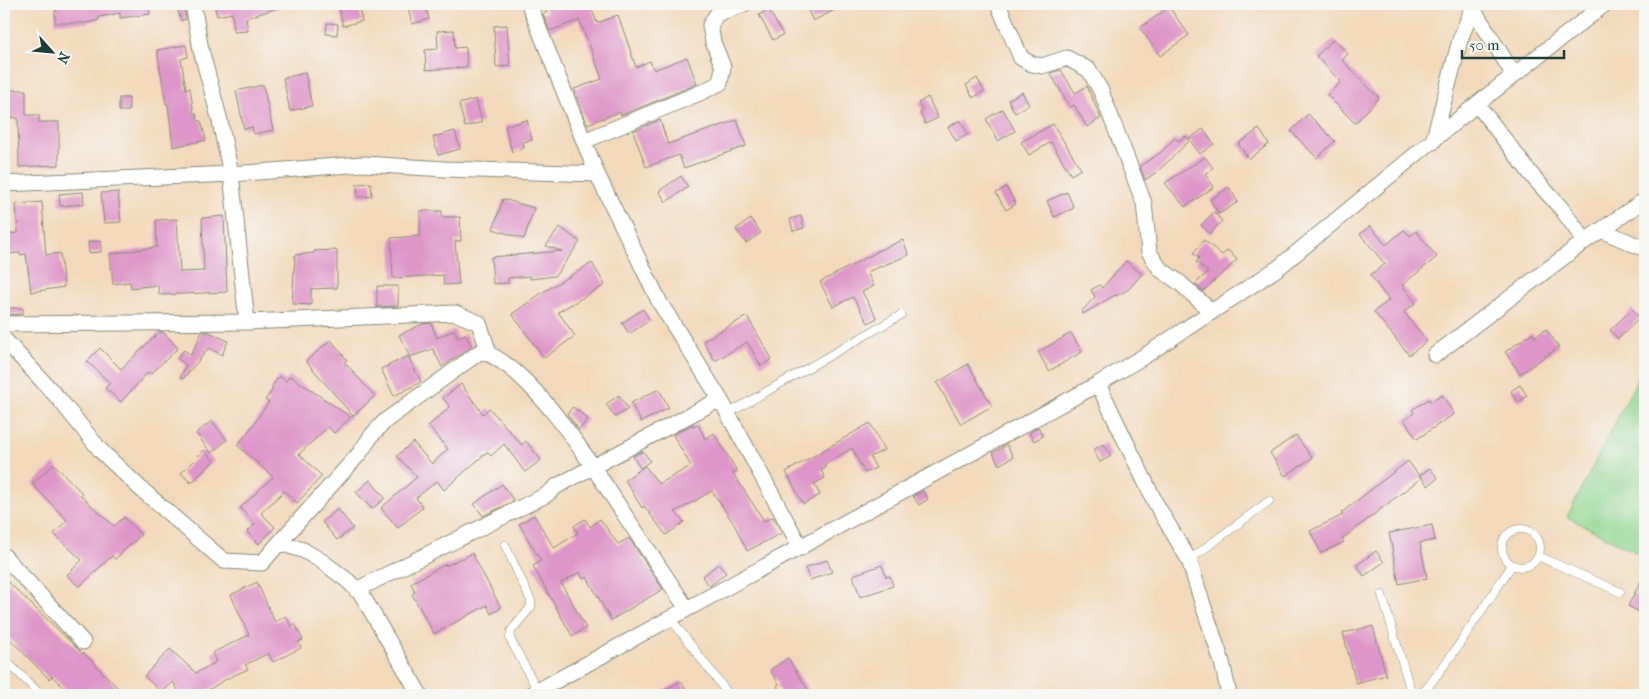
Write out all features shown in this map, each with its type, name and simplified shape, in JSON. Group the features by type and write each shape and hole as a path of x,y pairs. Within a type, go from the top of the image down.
{"street":[{"path":"193,4 200,50 219,117 231,174 247,322"},
{"path":"529,4 597,174 660,303 720,399 801,548"},
{"path":"584,140 720,83 723,66 713,42 710,25 717,14 744,4"},
{"path":"998,4 1021,58 1032,64 1042,66 1068,58 1089,70 1101,91 1144,203 1150,252 1160,270 1180,283 1212,312"},
{"path":"534,693 1098,384 1212,312 1278,268 1514,74 1605,4"},
{"path":"1433,142 1460,40 1472,5"},
{"path":"1472,5 1514,74"},
{"path":"1477,104 1534,178 1561,208 1585,241"},
{"path":"4,184 231,174 363,164 597,174"},
{"path":"1435,355 1585,241 1645,200"},
{"path":"1601,230 1645,249"},
{"path":"4,324 247,322 455,313 478,323 489,353"},
{"path":"4,339 59,399 101,451 141,489 224,561 262,563 359,454 384,421 481,351 489,353 511,367 551,410 594,467 687,609"},
{"path":"1098,384 1156,504 1189,560 1222,662 1229,695"},
{"path":"356,590 546,495 557,486 720,399"},
{"path":"279,543 302,550 324,562 362,596 420,695"},
{"path":"4,556 83,642"}],"lane":[{"path":"727,414 901,315"},
{"path":"1189,560 1269,501"},
{"path":"1518,529 1530,530 1538,539 1540,551 1538,556 1530,565 1518,567 1512,565 1504,557 1502,545 1507,534 1518,529"},
{"path":"505,545 531,601 531,607 511,631 510,639 534,693"},
{"path":"1538,556 1620,592"},
{"path":"1419,695 1427,688 1454,652 1512,565"},
{"path":"1382,595 1412,695"},
{"path":"671,619 729,695"},
{"path":"4,659 41,695"}],"green space":[{"path":"1640,374 1645,377 1645,557 1567,517"}],"building":[{"path":"57,4 149,4 150,14 120,18 120,13 99,17 99,20 86,23 55,23"},
{"path":"214,4 284,4 284,6 246,18 248,31 234,32 232,13 217,16"},
{"path":"338,4 358,4 362,21 343,26"},
{"path":"407,4 425,4 429,19 412,24"},
{"path":"543,4 590,4 597,23 618,15 636,67 650,61 654,70 687,57 697,84 627,113 621,115 620,112 587,124 574,89 602,79 591,49 579,20 550,31 543,14 547,12"},
{"path":"805,4 846,4 813,21"},
{"path":"1169,7 1189,35 1160,56 1140,28"},
{"path":"184,9 186,19 181,21 178,11"},
{"path":"769,10 783,35 773,40 759,15"},
{"path":"327,23 338,24 337,35 326,34"},
{"path":"507,25 510,66 496,67 494,26"},
{"path":"454,30 455,48 466,47 467,67 426,70 425,50 438,49 437,31"},
{"path":"1334,39 1348,54 1342,60 1379,98 1355,123 1327,95 1341,82 1316,56"},
{"path":"186,45 188,57 181,59 186,89 190,88 194,114 196,113 198,121 201,121 206,140 173,147 168,104 166,104 157,50"},
{"path":"1061,70 1075,93 1087,86 1101,118 1087,127 1074,105 1070,107 1050,73"},
{"path":"305,73 312,106 290,111 283,78"},
{"path":"977,78 984,91 973,98 966,85"},
{"path":"263,85 273,130 254,134 252,127 244,129 236,91"},
{"path":"4,90 26,90 26,115 39,115 39,122 59,122 59,165 19,167 18,118 4,117"},
{"path":"1022,92 1029,105 1015,113 1008,100"},
{"path":"928,97 938,118 925,124 920,112 923,111 918,103"},
{"path":"119,98 129,98 129,111 119,111"},
{"path":"476,99 482,122 465,127 459,104"},
{"path":"1003,109 1015,131 998,141 986,119"},
{"path":"1308,114 1335,141 1317,158 1291,131"},
{"path":"527,120 532,140 523,142 524,148 512,152 505,126"},
{"path":"660,120 668,144 737,120 746,146 684,168 679,155 646,167 633,131"},
{"path":"960,120 968,134 956,141 948,127"},
{"path":"1053,124 1081,169 1071,175 1051,142 1029,155 1021,142"},
{"path":"1203,129 1214,144 1200,154 1189,139"},
{"path":"1259,129 1269,144 1249,159 1238,144"},
{"path":"455,131 460,149 438,155 433,137"},
{"path":"1186,136 1190,140 1158,171 1145,180 1140,166 1160,153 1175,138 1178,141"},
{"path":"1205,157 1213,168 1205,174 1214,187 1185,207 1165,183"},
{"path":"681,176 688,187 666,202 659,191"},
{"path":"371,183 372,196 358,197 357,184"},
{"path":"1006,187 1016,204 1006,210 996,193"},
{"path":"1229,187 1238,202 1219,214 1210,200"},
{"path":"83,192 84,204 60,206 59,194"},
{"path":"118,192 121,222 104,223 101,193"},
{"path":"1067,192 1074,208 1054,217 1047,201"},
{"path":"503,199 534,208 524,239 493,229"},
{"path":"42,202 46,255 60,253 64,287 31,292 26,254 4,254 4,234 18,233 16,204"},
{"path":"420,211 442,211 442,217 460,217 461,241 455,241 459,284 444,285 443,275 393,278 391,238 420,236"},
{"path":"1214,212 1222,221 1210,234 1201,225"},
{"path":"224,216 227,292 159,295 158,285 131,288 130,282 113,284 110,254 157,247 156,220 177,219 180,272 204,271 202,218"},
{"path":"801,216 804,228 793,231 790,219"},
{"path":"751,219 761,233 746,243 736,229"},
{"path":"1370,226 1386,245 1404,230 1410,236 1416,231 1437,257 1402,285 1416,303 1404,312 1427,341 1409,355 1374,312 1389,300 1370,275 1385,264 1360,234"},
{"path":"560,227 580,242 555,276 530,279 530,276 508,278 508,283 493,284 491,257 562,251 546,246"},
{"path":"903,240 909,255 867,272 874,286 862,292 877,318 868,323 853,297 833,307 820,282 877,251"},
{"path":"1204,240 1222,255 1228,250 1237,260 1203,291 1195,284 1208,272 1196,262 1199,258 1193,253"},
{"path":"101,241 101,252 89,253 88,242"},
{"path":"337,250 337,288 311,289 311,305 292,304 295,255 314,253 314,251"},
{"path":"1126,261 1142,274 1129,289 1083,314 1081,312 1095,297 1091,290 1100,285 1102,288"},
{"path":"592,263 605,285 558,312 575,336 544,358 512,314 543,292"},
{"path":"377,286 398,286 398,306 377,307"},
{"path":"4,308 23,308 23,314 4,315"},
{"path":"643,309 650,320 629,334 622,323"},
{"path":"1632,309 1640,318 1618,339 1610,330"},
{"path":"747,316 772,359 761,366 747,342 715,361 703,341"},
{"path":"431,323 437,338 454,330 458,338 465,334 472,346 442,367 433,349 410,357 399,335 422,324"},
{"path":"1546,329 1559,347 1520,374 1505,352 1532,333 1535,337"},
{"path":"159,332 163,332 178,348 151,374 148,372 121,402 105,388 110,383 87,361 100,348 121,369"},
{"path":"202,332 209,332 228,341 222,355 209,348 183,379 180,377 186,365 177,358 184,350 191,355"},
{"path":"1071,333 1082,352 1049,371 1038,352"},
{"path":"331,340 347,360 344,362 375,396 353,416 306,361"},
{"path":"408,356 421,382 394,396 381,369"},
{"path":"968,364 992,406 961,424 937,383"},
{"path":"279,376 286,381 290,376 351,417 334,433 328,427 299,454 322,476 297,503 284,491 261,513 275,527 259,544 247,532 255,524 240,508 273,477 237,445 269,402 265,400"},
{"path":"461,384 483,414 489,408 522,445 526,441 541,460 525,472 504,444 491,456 487,452 444,490 437,481 416,498 423,507 398,528 381,508 417,477 397,456 413,442 432,464 448,449 428,426 450,407 443,398"},
{"path":"1520,385 1527,396 1518,402 1511,391"},
{"path":"659,389 669,408 641,422 631,403"},
{"path":"619,395 628,409 615,417 606,404"},
{"path":"1442,395 1454,414 1417,439 1404,420 1414,413 1412,410 1429,399 1431,402"},
{"path":"573,407 588,419 579,430 567,414"},
{"path":"212,421 227,440 211,453 196,433"},
{"path":"870,423 884,450 870,457 876,468 865,473 852,448 824,465 826,468 821,470 825,478 814,484 820,495 803,504 786,472"},
{"path":"693,424 693,426 698,424 705,439 714,433 737,471 733,473 764,521 773,517 782,533 747,551 734,524 712,491 675,512 684,522 666,535 644,506 642,508 625,480 645,466 659,484 691,466 673,435"},
{"path":"1038,427 1043,436 1034,441 1029,433"},
{"path":"1296,435 1312,458 1285,476 1270,453"},
{"path":"1104,444 1111,456 1100,462 1093,450"},
{"path":"1007,445 1013,457 999,465 993,453"},
{"path":"204,450 214,461 191,483 181,473"},
{"path":"643,451 650,461 640,468 633,456"},
{"path":"1408,461 1421,478 1342,539 1344,542 1321,553 1310,531 1343,515 1341,513"},
{"path":"54,464 82,493 80,495 114,526 124,517 141,535 115,559 112,556 79,587 67,575 82,560 54,534 67,520 32,484"},
{"path":"1430,468 1438,478 1428,486 1420,475"},
{"path":"370,480 385,498 372,509 356,492"},
{"path":"502,484 514,501 483,516 474,504"},
{"path":"923,491 928,499 919,505 913,496"},
{"path":"338,509 353,528 337,540 322,522"},
{"path":"534,515 554,548 578,533 574,526 585,519 590,527 600,519 618,544 629,538 663,589 611,620 587,577 583,579 580,572 561,583 586,628 572,636 533,566 541,561 519,524"},
{"path":"1432,525 1435,540 1420,543 1427,578 1399,584 1389,533"},
{"path":"1376,551 1384,562 1364,576 1357,565"},
{"path":"472,553 501,608 491,614 487,605 434,634 412,594 415,592 411,583 446,564 446,566"},
{"path":"827,560 832,572 810,580 805,568"},
{"path":"718,564 726,573 710,586 702,577"},
{"path":"882,565 886,577 890,576 893,586 860,597 853,575"},
{"path":"1645,573 1645,615 1628,606"},
{"path":"4,578 84,653 125,695 71,695 52,676 49,679 4,633"},
{"path":"257,582 275,622 286,616 291,626 295,624 303,640 298,642 301,648 273,662 269,654 267,654 245,665 248,669 226,679 200,695 181,695 173,682 162,693 144,676 170,649 196,673 216,662 212,653 249,635 231,595"},
{"path":"1373,626 1386,675 1356,683 1343,633"},
{"path":"788,658 812,695 783,695 777,686 779,684 770,670"},
{"path":"681,681 689,695 655,695"}]}
